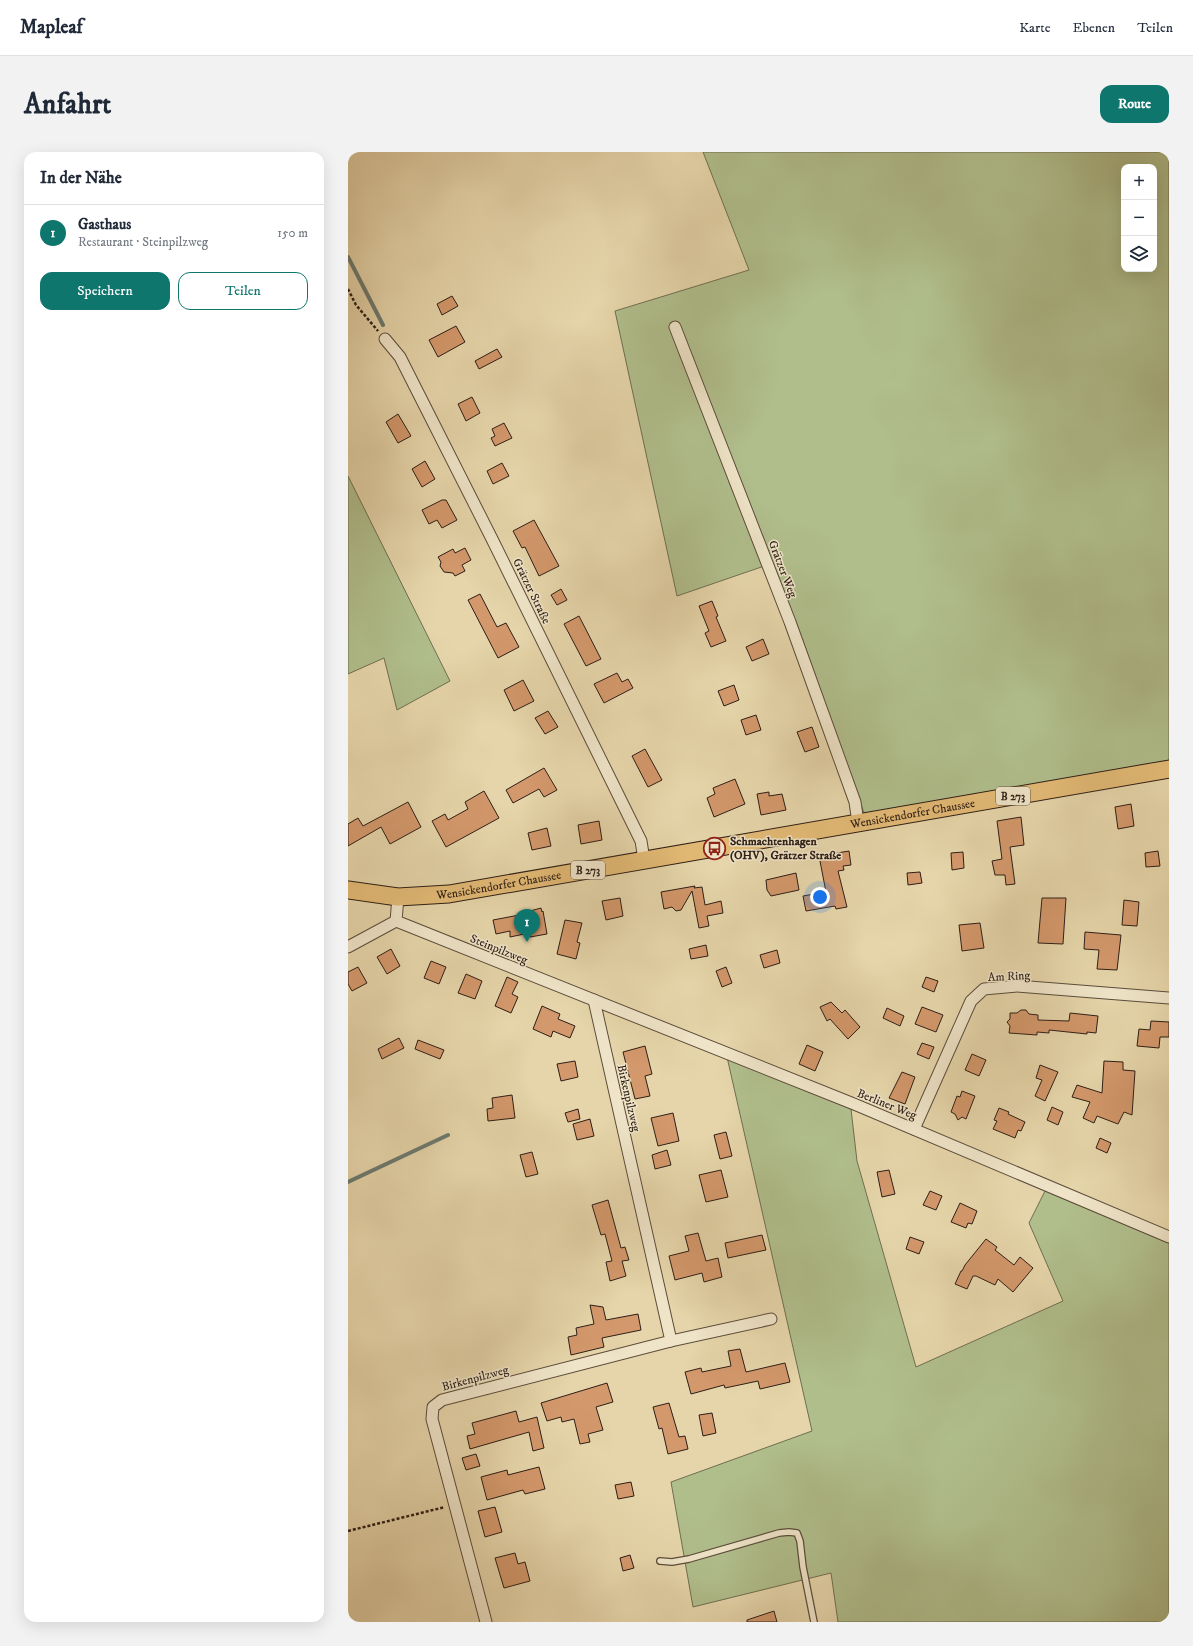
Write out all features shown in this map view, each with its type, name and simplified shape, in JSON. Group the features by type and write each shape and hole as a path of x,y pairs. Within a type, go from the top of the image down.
{"main road":[{"name":"Wensickendorfer Chaussee","path":"348,890 398,897 449,894 1169,769"}],"street":[{"name":"Grätzer Weg","path":"676,327 790,622 855,802 858,823"},
{"name":"Grätzer Straße","path":"385,339 400,357 492,539 641,842 644,860"},
{"path":"348,947 396,921 398,897"},
{"name":"Steinpilzweg","path":"396,921 594,1000"},
{"name":"Am Ring","path":"914,1129 971,1001 984,989 1018,986 1169,998"},
{"name":"Berliner Weg","path":"594,1000 914,1129 1169,1238"},
{"name":"Birkenpilzweg","path":"594,1000 671,1341"},
{"name":"Birkenpilzweg","path":"486,1622 432,1419 432,1407 442,1400 671,1341 771,1319"}],"lane":[{"path":"660,1561 672,1562 689,1559 780,1533 789,1532 797,1534 800,1541 803,1567 814,1622"}],"path":[{"path":"348,289 356,305 385,339"},
{"path":"348,1531 455,1504"}],"green space":[{"path":"703,152 1169,152 1169,765 866,818 773,563 677,596 615,311 749,270"},
{"path":"348,476 450,681 397,710 384,658 348,674"},
{"path":"727,1057 851,1109 857,1161 916,1367 1063,1301 1029,1223 1047,1187 1169,1239 1169,1622 838,1622 831,1573 693,1607 671,1482 812,1431"}],"building":[{"path":"452,296 458,306 442,315 437,304"},
{"path":"456,326 465,342 438,357 429,340"},
{"path":"497,349 502,357 479,369 475,361"},
{"path":"472,397 480,413 466,421 458,404"},
{"path":"398,414 411,436 398,443 386,422"},
{"path":"504,423 512,438 495,446 491,438 495,436 492,429"},
{"path":"425,461 435,479 422,487 412,469"},
{"path":"502,463 509,476 493,484 487,471"},
{"path":"442,500 446,500 457,520 442,528 437,520 429,524 422,510"},
{"path":"534,520 559,566 539,576 525,547 522,548 513,531"},
{"path":"465,548 471,560 462,565 465,571 455,576 453,573 444,572 440,566 441,562 438,557 453,549 455,553"},
{"path":"561,589 567,600 557,605 551,595"},
{"path":"480,594 497,627 506,623 519,647 498,658 468,600"},
{"path":"712,601 718,616 716,617 726,641 711,647 705,633 709,631 699,606"},
{"path":"579,616 601,659 586,666 564,624"},
{"path":"763,639 769,654 752,661 746,647"},
{"path":"617,673 622,682 628,679 633,688 604,703 594,684"},
{"path":"523,680 534,701 514,711 504,690"},
{"path":"734,685 739,700 724,706 718,691"},
{"path":"548,711 558,727 545,734 535,718"},
{"path":"756,715 761,730 746,735 741,720"},
{"path":"812,727 819,747 805,752 797,732"},
{"path":"645,749 662,780 648,787 632,756"},
{"path":"544,768 557,790 544,797 539,789 513,803 506,790"},
{"path":"735,779 745,804 714,817 707,798 715,794 713,788"},
{"path":"484,791 499,818 446,847 432,821 445,814 448,820 468,809 465,802"},
{"path":"769,792 769,796 782,794 786,810 761,815 757,794"},
{"path":"408,802 421,827 390,844 381,827 348,846 348,824 358,818 363,826"},
{"path":"1131,804 1134,826 1118,829 1115,807"},
{"path":"1021,817 1024,845 1010,847 1015,884 1006,885 1005,875 995,875 992,861 1002,859 997,821"},
{"path":"599,821 602,840 581,844 578,825"},
{"path":"547,828 551,846 532,850 528,833"},
{"path":"849,851 851,865 843,866 844,870 838,871 847,907 836,909 835,906 806,911 803,896 826,892 819,856"},
{"path":"1158,851 1160,866 1146,867 1145,853"},
{"path":"963,852 964,868 952,870 951,853"},
{"path":"920,872 922,883 908,885 907,873"},
{"path":"796,873 799,890 771,896 767,890 766,880"},
{"path":"695,886 694,888 702,887 705,905 721,901 723,913 707,916 709,926 699,928 692,891 681,910 676,911 672,907 664,909 661,892"},
{"path":"620,898 623,916 606,920 602,901"},
{"path":"1042,898 1066,898 1063,944 1038,943"},
{"path":"1124,900 1139,902 1137,926 1122,925"},
{"path":"541,908 542,912 543,911 547,934 530,937 529,933 510,937 510,931 496,934 493,920 530,913 530,911"},
{"path":"565,920 582,923 577,942 580,943 576,959 557,954"},
{"path":"980,923 984,948 962,951 959,925"},
{"path":"1085,932 1121,935 1117,970 1097,969 1099,950 1084,949"},
{"path":"706,945 708,956 691,959 689,949"},
{"path":"391,949 400,966 387,974 377,957"},
{"path":"777,950 780,963 764,968 760,955"},
{"path":"431,961 446,967 439,984 424,978"},
{"path":"358,967 367,983 352,991 348,984 348,972"},
{"path":"726,967 732,983 722,987 716,971"},
{"path":"466,974 482,981 475,999 458,993"},
{"path":"507,977 518,982 512,994 518,997 511,1013 495,1006"},
{"path":"926,977 938,981 934,992 922,987"},
{"path":"831,1002 842,1013 845,1010 860,1027 848,1039 830,1019 827,1021 820,1007"},
{"path":"542,1006 560,1014 558,1019 575,1026 570,1038 553,1031 551,1037 533,1029"},
{"path":"922,1007 943,1015 936,1032 915,1024"},
{"path":"887,1008 904,1016 900,1026 883,1018"},
{"path":"1021,1010 1026,1010 1029,1014 1038,1015 1038,1020 1069,1021 1070,1013 1098,1016 1096,1033 1087,1032 1087,1034 1049,1030 1049,1033 1037,1032 1037,1035 1009,1033 1010,1026 1007,1022 1010,1019 1010,1013 1017,1013"},
{"path":"1151,1021 1169,1022 1169,1037 1160,1037 1159,1048 1137,1046 1139,1029 1150,1030"},
{"path":"399,1038 404,1048 382,1059 378,1049"},
{"path":"418,1040 444,1050 440,1059 415,1049"},
{"path":"922,1043 934,1047 929,1059 917,1054"},
{"path":"807,1045 823,1052 815,1071 799,1064"},
{"path":"645,1046 652,1074 645,1076 650,1096 635,1099 623,1052"},
{"path":"972,1054 986,1060 979,1076 965,1070"},
{"path":"575,1061 578,1077 561,1081 557,1064"},
{"path":"1104,1061 1123,1062 1123,1070 1135,1071 1132,1115 1124,1112 1118,1124 1097,1116 1094,1123 1083,1118 1090,1102 1072,1097 1077,1085 1102,1093"},
{"path":"1040,1065 1058,1072 1045,1101 1035,1096 1042,1080 1036,1078"},
{"path":"902,1072 915,1077 905,1104 889,1098"},
{"path":"962,1091 975,1096 966,1119 962,1117 958,1120 955,1114 951,1112 957,1096 960,1097"},
{"path":"512,1095 515,1118 488,1121 487,1109 493,1108 492,1098"},
{"path":"1052,1107 1063,1112 1058,1125 1047,1120"},
{"path":"999,1108 1009,1112 1008,1114 1025,1122 1021,1131 1018,1130 1015,1138 993,1129 997,1121 994,1120"},
{"path":"578,1109 580,1119 568,1122 565,1113"},
{"path":"673,1113 679,1141 658,1146 651,1118"},
{"path":"590,1119 594,1136 577,1140 573,1124"},
{"path":"726,1132 732,1156 720,1159 714,1135"},
{"path":"1100,1138 1111,1143 1107,1153 1096,1148"},
{"path":"667,1150 671,1165 655,1169 652,1155"},
{"path":"532,1152 538,1174 526,1177 520,1155"},
{"path":"721,1170 728,1197 706,1202 699,1175"},
{"path":"889,1170 895,1194 882,1197 877,1172"},
{"path":"930,1191 942,1196 936,1210 923,1205"},
{"path":"608,1200 621,1248 625,1247 629,1260 622,1261 626,1276 610,1281 606,1262 612,1261 605,1234 601,1235 592,1205"},
{"path":"960,1203 977,1211 972,1224 968,1223 966,1228 951,1222"},
{"path":"698,1233 706,1261 718,1258 722,1277 704,1282 702,1273 675,1280 669,1256 689,1251 685,1236"},
{"path":"762,1235 766,1250 728,1258 725,1243"},
{"path":"910,1237 924,1242 919,1254 906,1249"},
{"path":"986,1239 997,1247 995,1250 1014,1265 1020,1257 1033,1268 1013,1292 998,1279 995,1285 973,1276 967,1289 955,1284 965,1265"},
{"path":"590,1305 603,1307 606,1320 638,1314 641,1330 602,1338 604,1347 571,1355 568,1337 577,1335 576,1328 594,1324"},
{"path":"740,1349 746,1372 785,1363 790,1382 760,1389 758,1381 725,1388 724,1385 691,1394 685,1372 701,1368 702,1372 731,1366 728,1351"},
{"path":"607,1383 613,1402 596,1407 603,1430 588,1434 590,1442 580,1444 574,1419 562,1422 561,1417 547,1421 541,1403"},
{"path":"669,1403 679,1437 685,1436 688,1449 668,1454 662,1428 659,1429 653,1407"},
{"path":"516,1411 519,1422 537,1417 544,1448 533,1451 529,1432 470,1449 467,1436 475,1434 472,1423"},
{"path":"712,1413 716,1433 703,1436 699,1415"},
{"path":"476,1454 480,1466 466,1470 462,1458"},
{"path":"539,1467 545,1489 525,1494 523,1490 487,1500 481,1477 507,1470 508,1475"},
{"path":"631,1482 634,1496 618,1499 615,1485"},
{"path":"495,1507 502,1532 485,1537 478,1511"},
{"path":"515,1553 518,1564 525,1562 530,1581 504,1588 495,1558"},
{"path":"630,1555 634,1568 623,1571 620,1558"},
{"path":"774,1611 777,1622 747,1622 747,1620"}],"waterway":[{"path":"348,257 383,325"},
{"path":"348,1182 448,1135"}],"place":[{"name":"Schmachtenhagen (OHV), Grätzer Straße","path":"715,848"},
{"name":"Gasthaus","path":"527,942"}]}
